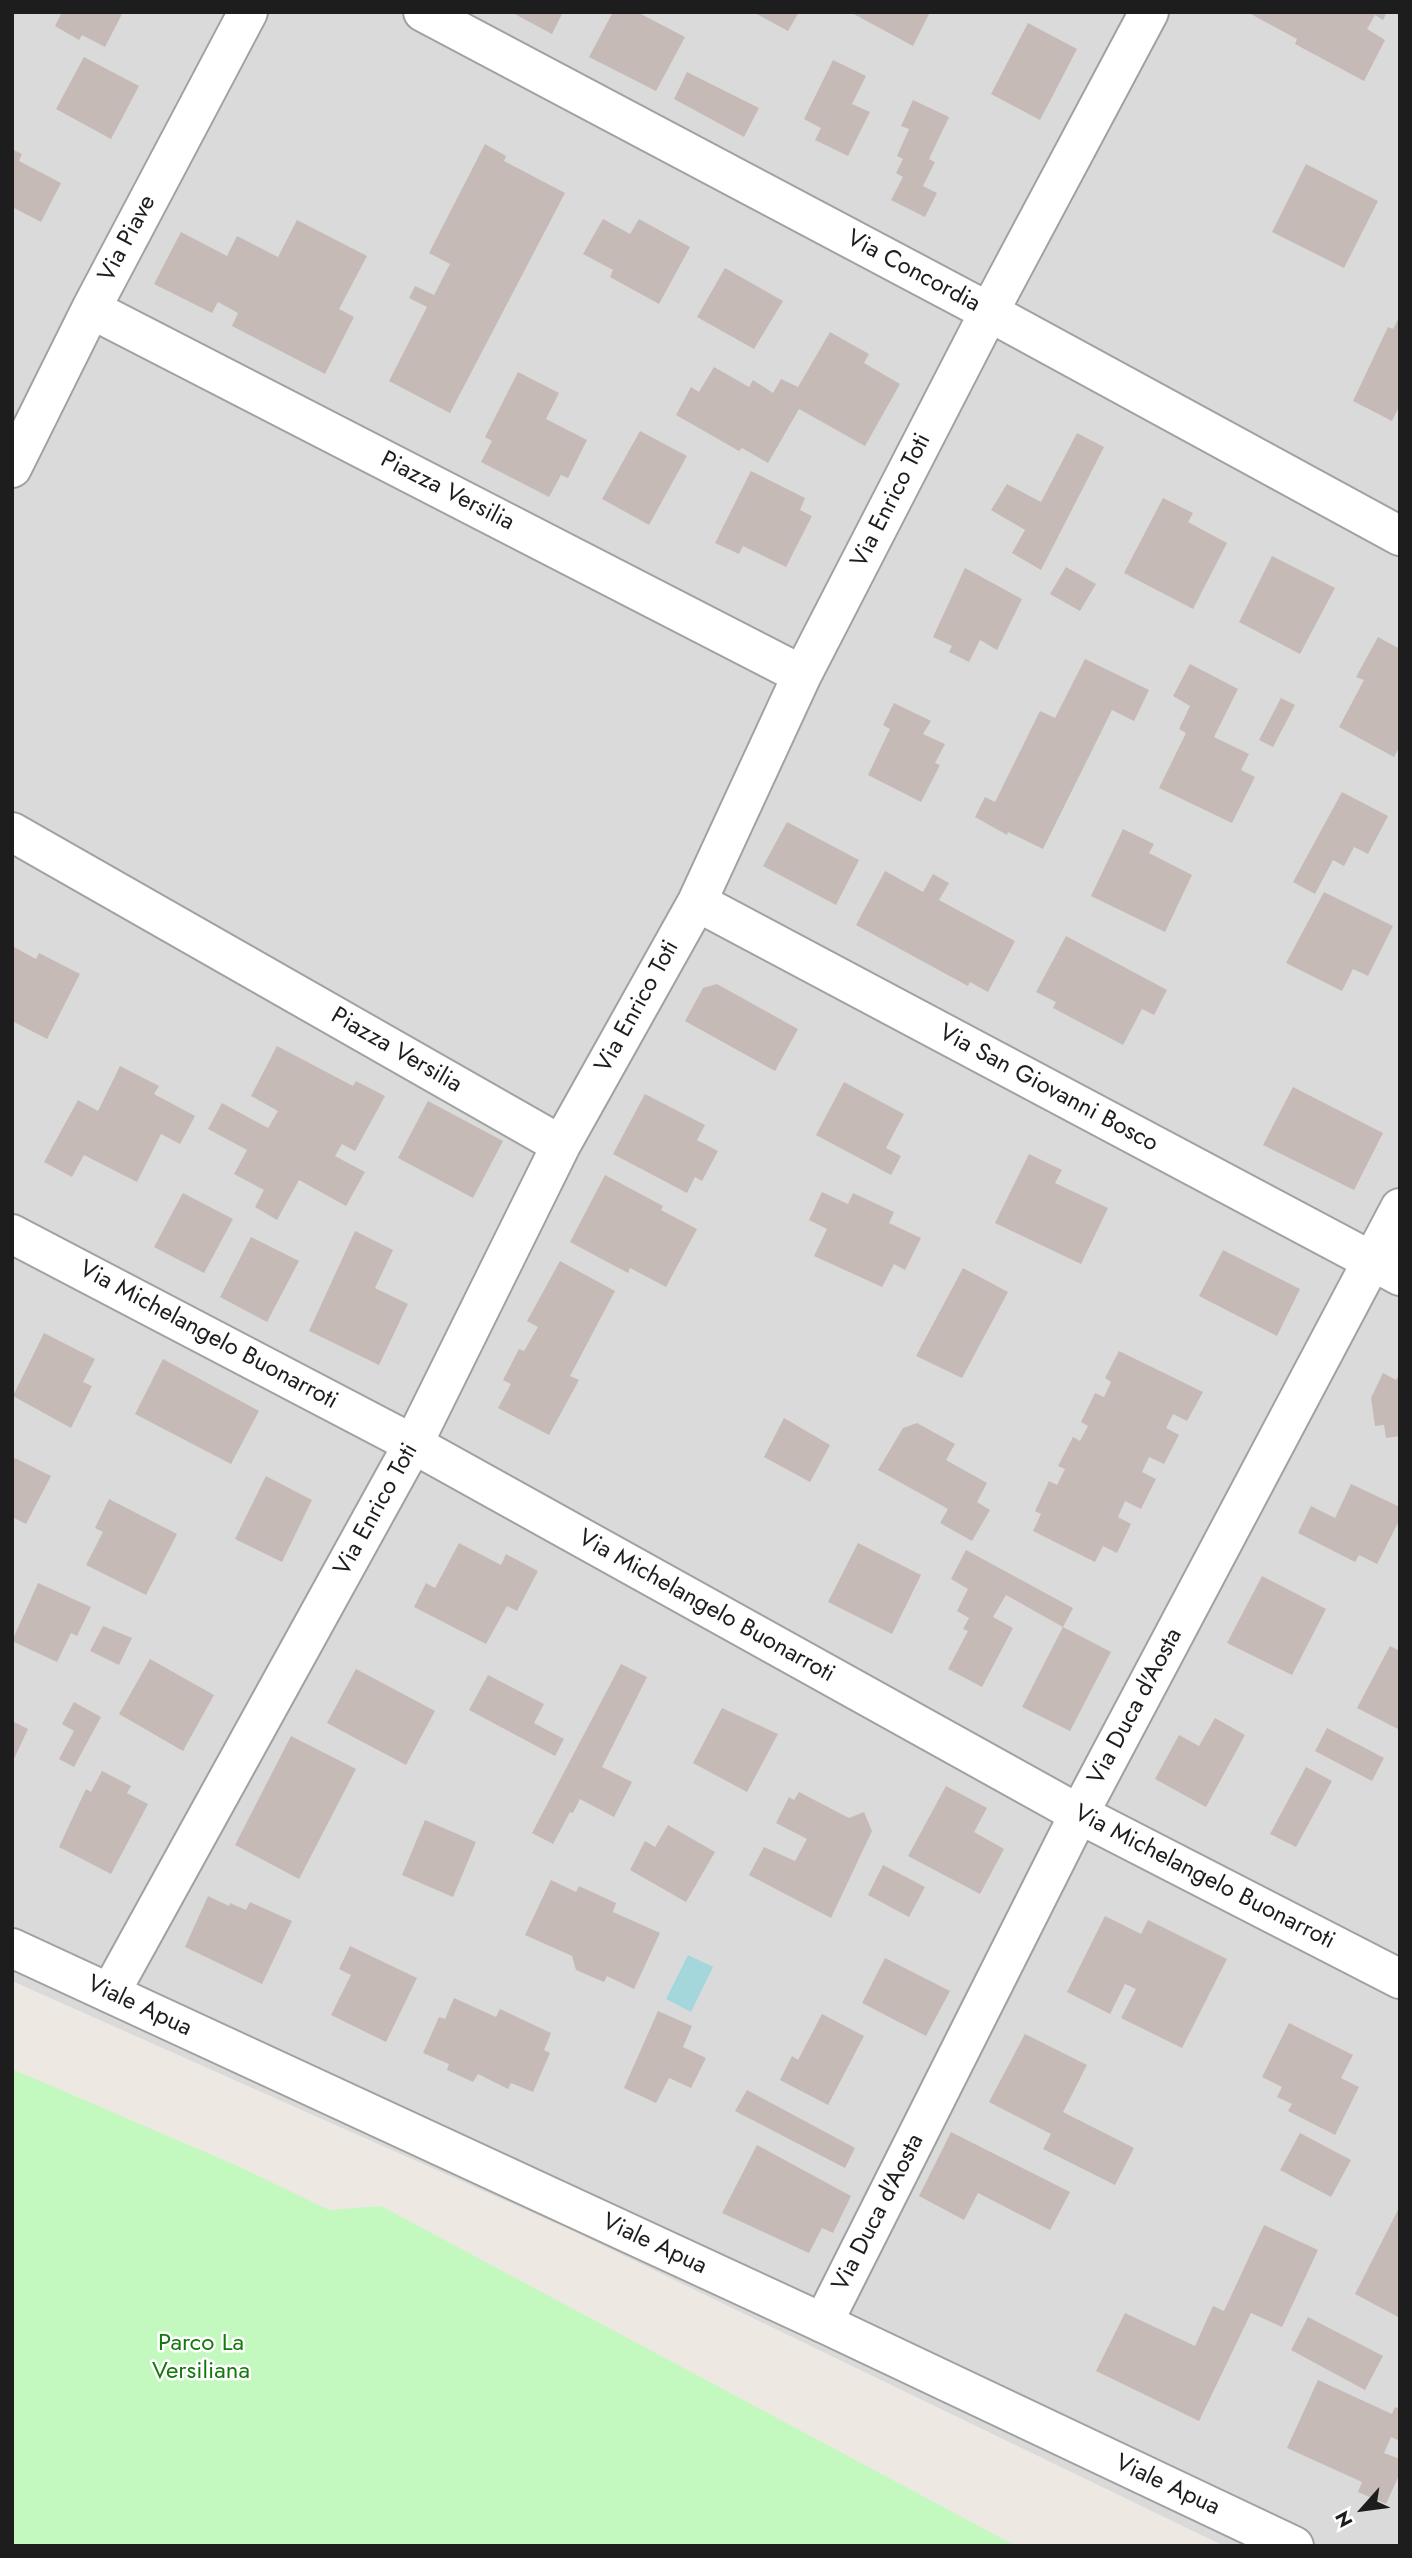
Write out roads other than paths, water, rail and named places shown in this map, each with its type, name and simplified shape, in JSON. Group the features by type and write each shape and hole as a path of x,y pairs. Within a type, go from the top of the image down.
{"street":[{"name":"Via Piave","path":"12,468 91,309 248,12"},
{"name":"Via Concordia","path":"422,12 989,312 1400,536"},
{"name":"Via Enrico Toti","path":"110,1993 413,1444 561,1145 697,902 802,676 989,312 1149,12"},
{"name":"Piazza Versilia","path":"91,309 802,676"},
{"name":"Piazza Versilia","path":"12,832 561,1145"},
{"name":"Via San Giovanni Bosco","path":"697,902 1386,1269"},
{"name":"Via Duca d'Aosta","path":"823,2323 1079,1814 1386,1269 1400,1208"},
{"name":"Via Michelangelo Buonarroti","path":"12,1234 413,1444 1079,1814 1400,1979"},
{"name":"Viale Apua","path":"12,1948 823,2323 1294,2546"}],"water":[{"path":"688,1955 713,1967 691,2012 666,1999"}],"park label":[{"name":"Parco La Versiliana","path":"201,2358"}]}
